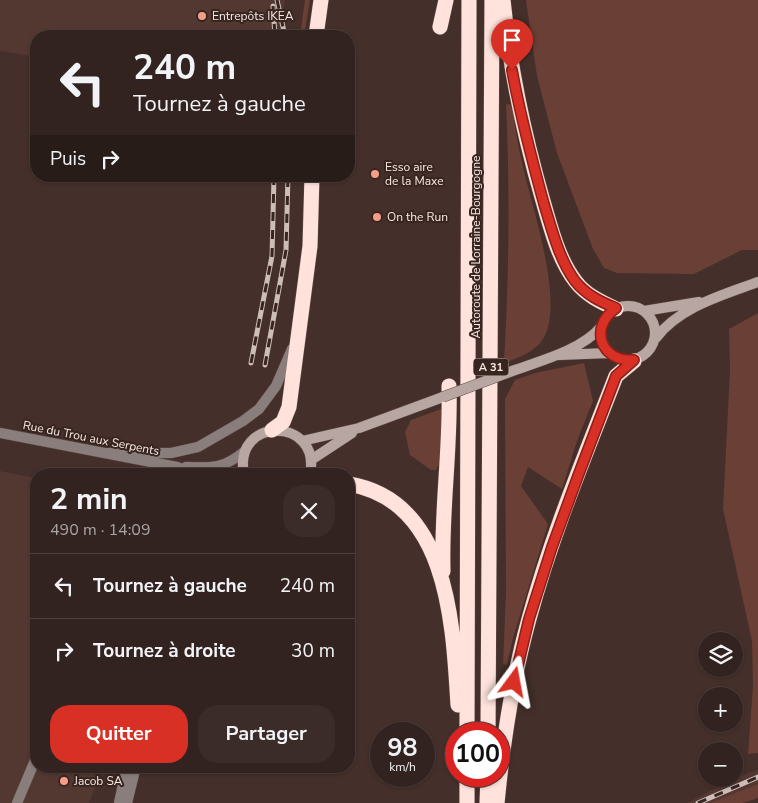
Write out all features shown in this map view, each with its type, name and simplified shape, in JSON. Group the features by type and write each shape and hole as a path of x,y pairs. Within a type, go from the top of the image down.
{"highway":[{"path":"317,30 321,0"},
{"path":"440,27 446,0"},
{"name":"Autoroute de Lorraine-Bourgogne","path":"467,722 469,0"},
{"name":"Autoroute de Lorraine-Bourgogne","path":"488,722 492,0"},
{"path":"503,0 509,54 518,103 530,154 560,254 582,289 591,296 616,308"},
{"path":"272,430 280,426 286,416 294,374 296,338 310,246 312,182"},
{"path":"497,803 504,735 529,619 552,547 616,376 634,360"},
{"path":"446,391 449,448 443,524 443,580 454,641 459,722"},
{"path":"355,486 379,494 402,508 428,542 443,580"},
{"path":"467,787 467,803"},
{"path":"488,787 488,803"}],"main road":[{"path":"554,356 609,354 625,361 634,360 648,352 662,329 675,320 707,301 758,282"},
{"path":"302,441 359,428 446,391 554,356 594,335 616,308 626,306 644,311 707,301"},
{"path":"644,311 654,323 656,338"},
{"path":"601,327 603,346 609,354"},
{"path":"311,460 359,428"},
{"path":"244,468 245,451 256,437 272,430 283,430 302,441 311,460 310,468"}],"street":[{"path":"104,453 184,452 198,447 244,421 259,408 276,386 296,338"},
{"name":"Rue du Trou aux Serpents","path":"0,433 177,468 220,467 232,462 245,451"},
{"path":"17,803 30,772"},
{"path":"118,803 125,773"},
{"path":"127,803 134,773"}],"shaded area":[{"path":"0,0 285,0 279,30 30,30 30,56 0,51"},
{"path":"305,0 310,0 305,30 301,30"},
{"path":"526,0 758,0 758,250 742,250 694,274 617,273 604,268 593,249 557,153 537,76"},
{"path":"506,104 512,105 520,155 545,254 551,305 548,326 541,342 529,352 504,363 508,234"},
{"path":"758,313 758,753 748,754 753,686 752,641 723,509 730,370 729,329"},
{"path":"584,363 593,401 577,441 562,489 528,467 521,486 548,524 513,638 507,665 503,664 506,593 505,399 515,380 535,373"},
{"path":"444,408 443,456 436,470 431,470 410,455 405,432 411,420"},
{"path":"0,471 30,477 30,773 101,773 89,803 0,803"},
{"path":"758,770 758,784 710,803 687,803 718,787 743,787 743,775"},
{"path":"758,784 758,798 743,803 710,803"}],"railway":[{"path":"277,0 284,30"},
{"path":"273,6 275,30"},
{"path":"251,363 272,256 274,182"},
{"path":"265,365 286,250 288,182"},
{"path":"698,803 758,777"}],"place":[{"name":"Entrepôts IKEA","path":"202,16"},
{"name":"Esso aire de la Maxe","path":"375,174"},
{"name":"On the Run","path":"377,217"},
{"name":"Jacob SA","path":"64,781"}],"route":[{"path":"512,70 530,154 560,254 570,273 582,289 591,296 616,308 604,319 601,327 603,346 609,354 616,358 625,361 634,360 620,370 616,376 578,476 552,547 529,619 514,682"}]}
